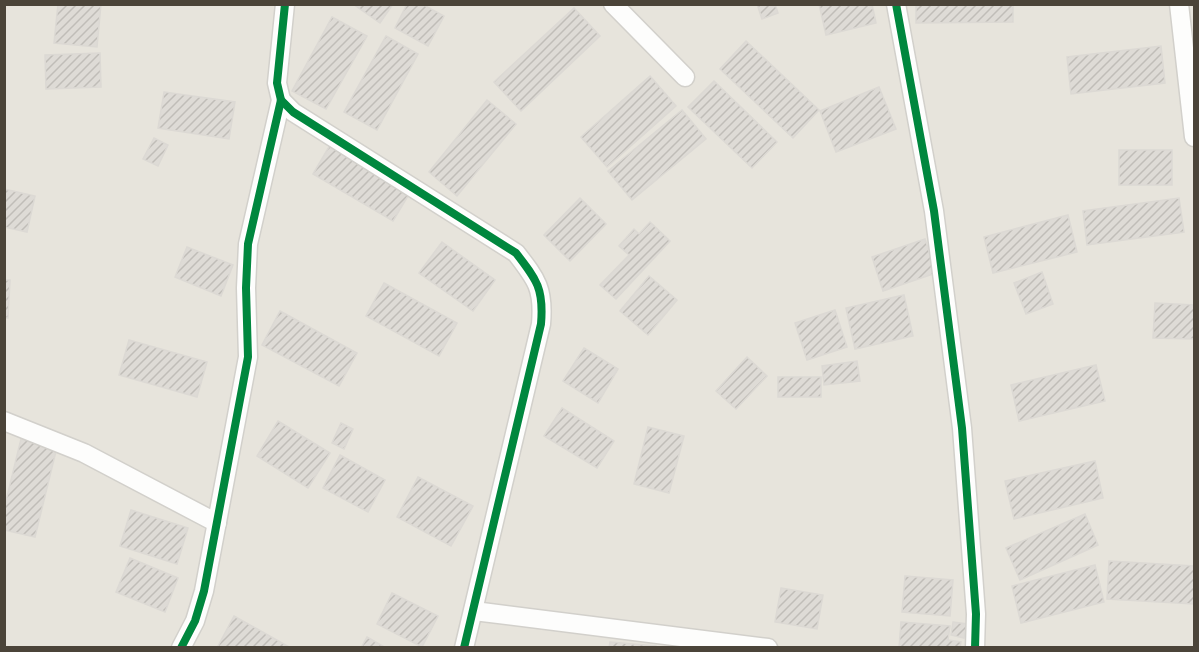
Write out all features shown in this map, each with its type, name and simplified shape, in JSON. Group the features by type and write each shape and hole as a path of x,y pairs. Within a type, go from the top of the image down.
{"street":[{"path":"285,4 276,83 281,100 293,112 516,253 537,280 543,301 541,324 464,648"},
{"path":"612,4 685,77"},
{"path":"896,4 934,211 962,428 976,614 975,648"},
{"path":"1179,4 1194,137"},
{"path":"181,648 195,621 204,591 248,357 246,288 248,244 281,100"},
{"path":"4,421 84,453 217,523"},
{"path":"474,611 768,648"}],"shaded area":[{"path":"5,5 1194,5 1194,647 5,647"}],"building":[{"path":"58,4 101,4 97,47 54,43"},
{"path":"353,4 393,4 380,23"},
{"path":"407,4 422,4 444,16 428,46 395,28"},
{"path":"757,4 775,4 778,13 762,19"},
{"path":"819,4 872,4 876,23 826,35"},
{"path":"916,4 1013,4 1013,22 916,23"},
{"path":"574,8 600,36 521,111 494,82"},
{"path":"332,17 367,36 326,109 292,91"},
{"path":"386,36 418,54 377,130 344,112"},
{"path":"746,41 819,110 793,138 720,69"},
{"path":"1161,46 1165,83 1071,94 1067,57"},
{"path":"100,53 101,87 46,89 45,55"},
{"path":"650,76 676,106 607,167 581,137"},
{"path":"714,81 777,142 752,168 688,107"},
{"path":"879,87 896,129 836,152 820,111"},
{"path":"164,92 235,102 229,139 158,128"},
{"path":"487,100 516,124 457,196 429,172"},
{"path":"682,110 706,139 632,200 608,171"},
{"path":"154,138 168,145 158,166 143,159"},
{"path":"330,145 411,191 393,221 313,174"},
{"path":"1119,150 1172,150 1172,185 1119,185"},
{"path":"4,189 35,196 27,232 4,227"},
{"path":"580,198 606,224 570,261 544,235"},
{"path":"1179,198 1184,232 1087,245 1083,211"},
{"path":"1068,215 1077,252 993,273 984,237"},
{"path":"650,222 670,241 616,299 600,285 629,255 619,246 634,229 639,234"},
{"path":"925,239 936,273 883,291 872,257"},
{"path":"442,242 495,280 473,311 419,273"},
{"path":"187,247 233,265 221,296 175,277"},
{"path":"1042,272 1053,304 1026,314 1014,283"},
{"path":"649,276 677,300 648,335 620,311"},
{"path":"4,280 10,280 8,318 4,318"},
{"path":"384,283 457,323 439,356 366,316"},
{"path":"904,295 913,336 855,349 846,308"},
{"path":"1155,303 1194,305 1194,339 1153,338"},
{"path":"835,310 847,347 807,360 795,323"},
{"path":"280,311 357,353 339,386 262,345"},
{"path":"129,340 207,362 197,397 119,375"},
{"path":"584,348 618,369 598,403 563,381"},
{"path":"747,357 767,376 736,409 716,391"},
{"path":"857,361 860,381 824,385 822,366"},
{"path":"1096,365 1105,401 1019,421 1011,385"},
{"path":"778,377 821,377 821,397 778,397"},
{"path":"562,408 614,441 597,468 544,436"},
{"path":"278,421 330,453 308,488 257,456"},
{"path":"341,423 353,429 344,449 332,443"},
{"path":"648,427 684,436 669,493 634,484"},
{"path":"21,439 57,447 35,537 4,530 4,509"},
{"path":"340,455 385,480 368,512 323,488"},
{"path":"1095,461 1103,498 1014,519 1005,481"},
{"path":"418,477 473,506 451,546 397,517"},
{"path":"131,510 188,528 177,564 120,546"},
{"path":"1085,514 1098,545 1020,580 1006,548"},
{"path":"130,558 178,578 165,612 116,592"},
{"path":"1109,561 1194,566 1194,604 1107,599"},
{"path":"1095,565 1104,602 1021,623 1012,586"},
{"path":"905,576 953,580 950,616 902,612"},
{"path":"781,588 823,595 817,629 775,622"},
{"path":"392,593 438,616 422,647 377,624"},
{"path":"234,616 291,648 217,648"},
{"path":"901,622 950,626 948,640 961,642 960,648 899,648"},
{"path":"953,622 967,624 964,638 951,635"},
{"path":"367,637 386,648 361,648"},
{"path":"610,642 656,646 656,648 609,648"}],"cycle path":[{"path":"181,648 195,621 204,591 248,357 246,288 248,244 281,100 277,83 285,4"},
{"path":"896,4 934,211 962,428 976,614 975,648"},
{"path":"281,100 293,112 516,253 538,286 542,312 541,324 464,648"}]}
